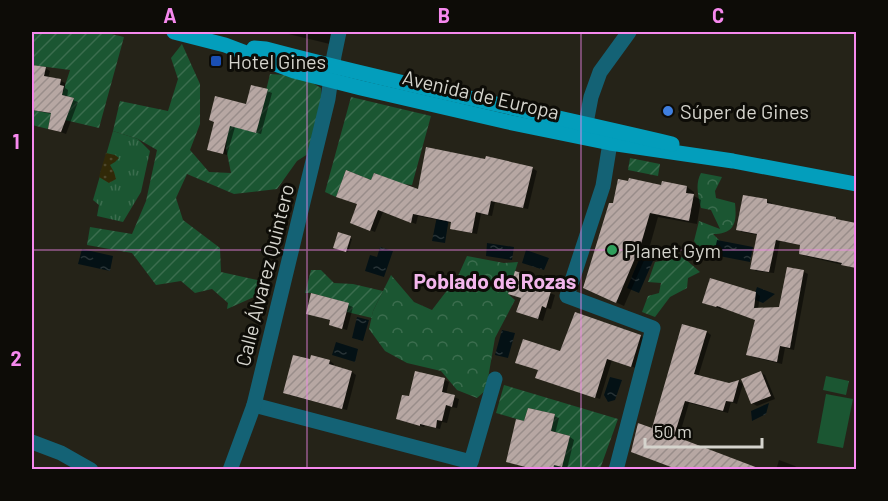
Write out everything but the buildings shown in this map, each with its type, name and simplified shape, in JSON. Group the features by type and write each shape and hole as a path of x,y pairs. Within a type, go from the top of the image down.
{"main road":[{"name":"Avenida de Europa","path":"174,32 254,54 294,71 332,73 538,128 610,143 733,161 856,184"},
{"name":"Avenida de Europa","path":"225,45 266,49 344,77 451,102 470,99 586,123 733,161"},
{"path":"538,128 552,124 579,129 586,123"}],"street":[{"name":"Calle Álvarez Quintero","path":"230,470 254,405 332,73 339,32"},
{"path":"586,123 591,97 600,72 629,32"},
{"path":"610,143 603,186 567,296 654,328 619,469"},
{"path":"254,405 471,462 495,379"},
{"path":"32,441 61,453 91,470"}],"green space":[{"path":"32,32 103,32 124,37 99,128 65,120 74,98 62,95 70,70 32,65"},
{"path":"182,44 200,84 200,124 190,150 209,172 231,173 226,148 228,124 256,132 270,74 301,76 321,88 322,145 297,161 277,189 234,194 187,174 176,198 183,220 220,248 221,272 266,282 254,297 227,309 228,303 212,289 195,293 181,281 156,285 132,253 87,245 90,227 132,234 146,201 157,150 138,139 113,131 120,101 168,111 178,79 171,58"},
{"path":"351,97 431,116 412,185 374,173 371,180 346,170 336,197 325,192"},
{"path":"32,110 51,113 48,129 32,125"},
{"path":"113,131 138,139 150,151 141,192 123,222 97,216 99,205 93,200"},
{"path":"630,158 660,164 658,176 628,170"},
{"path":"701,173 722,177 715,191 716,198 735,203 736,210 733,226 726,232 713,234 720,241 715,253 706,257 694,241 699,221 720,229 711,210 701,208 698,186"},
{"path":"467,256 504,263 518,262 508,294 515,300 495,338 486,390 477,398 457,390 441,371 407,363 385,351 369,329 373,311 391,275 414,302 432,310 458,276"},
{"path":"683,257 700,272 688,278 687,288 670,297 655,317 642,312 648,296 659,293 661,283 648,282 655,262"},
{"path":"311,270 321,270 334,283 353,284 383,291 372,318 347,312 348,303 305,293"},
{"path":"826,376 849,381 846,395 823,390"},
{"path":"504,385 618,419 600,469 553,469 554,465 562,467 570,436 551,431 555,414 528,408 524,421 496,413"},
{"path":"826,394 853,399 843,448 817,443"}],"sand":[{"path":"106,153 119,158 110,165 116,179 109,183 99,177"}],"water":[{"path":"437,216 449,218 445,243 432,241"},
{"path":"717,240 753,247 750,262 714,255"},
{"path":"487,243 514,247 512,260 486,256"},
{"path":"380,247 393,251 384,277 365,271 370,255 377,257"},
{"path":"82,249 113,256 110,271 78,264"},
{"path":"526,250 549,258 544,270 522,263"},
{"path":"641,255 653,261 639,293 627,288"},
{"path":"757,287 775,294 763,303 753,299"},
{"path":"357,317 369,320 363,341 352,338"},
{"path":"502,330 515,333 508,358 495,355"},
{"path":"336,342 358,349 355,362 332,355"},
{"path":"610,377 622,380 615,400 608,402 604,395"},
{"path":"769,403 766,414 752,421 751,411"}],"place":[{"name":"Hotel Gines","path":"216,61"},
{"name":"Súper de Gines","path":"668,111"},
{"name":"Planet Gym","path":"612,250"}],"district":[{"name":"Poblado de Rozas","path":"495,280"}]}
